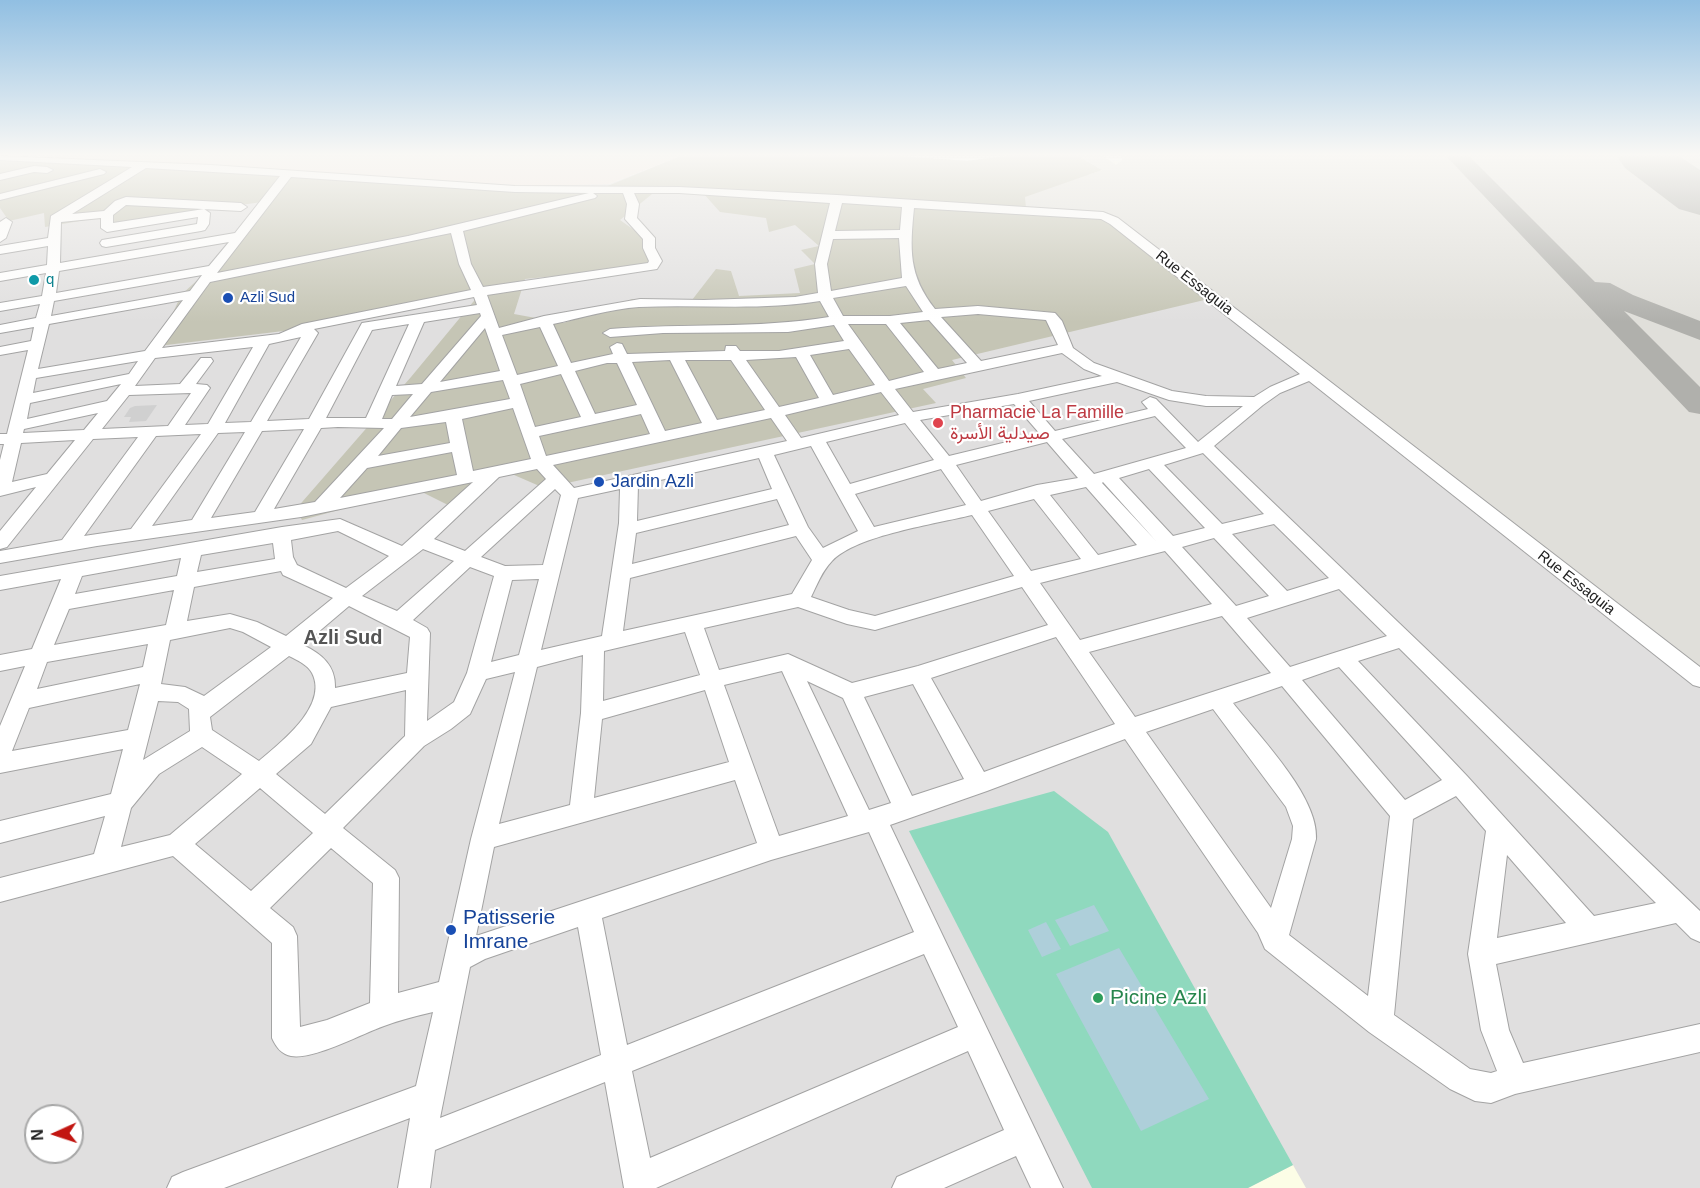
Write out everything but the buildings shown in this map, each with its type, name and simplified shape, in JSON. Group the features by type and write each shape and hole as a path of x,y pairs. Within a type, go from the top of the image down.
{"street":[{"path":"55,219 67,211"},
{"path":"55,219 108,214 111,211"},
{"path":"107,228 214,211"},
{"path":"0,543 124,391 194,294 258,211"},
{"path":"0,307 211,274 456,229 530,211"},
{"path":"30,375 151,354 264,341 419,318 484,306 524,284 655,264 649,248 649,238 631,219 632,211"},
{"path":"834,211 821,264 825,297 838,320 853,344 945,462 976,506 1267,924 1274,940 1379,1022 1460,1079 1475,1086 1491,1088 1515,1078 1700,1038"},
{"path":"908,211 906,267 909,281 933,314 978,366"},
{"name":"Rue Essaguia","path":"1015,211 1109,218 1700,679"},
{"path":"106,243 198,228 203,224 204,213"},
{"path":"104,259 108,214"},
{"path":"52,478 1,490 9,434 23,400 48,299 53,268 55,219"},
{"path":"0,238 6,222"},
{"path":"456,229 465,264 484,306 540,462 570,494"},
{"path":"828,235 906,234"},
{"path":"0,277 238,236"},
{"path":"0,250 54,241"},
{"path":"494,333 596,309 640,303 759,304 825,297 909,281"},
{"path":"0,329 194,294"},
{"path":"704,304 717,328 796,443"},
{"path":"283,338 302,328 377,311 484,306"},
{"path":"321,507 362,464 425,390 484,306"},
{"path":"596,309 610,333 659,436"},
{"path":"610,333 663,329 788,328 814,326 838,320 890,320 978,310 1050,316 1055,321 1066,348 1089,366 1149,390 1187,399 1257,402"},
{"path":"373,422 419,318"},
{"path":"544,320 590,420"},
{"path":"890,320 932,372 932,375"},
{"path":"261,516 367,326"},
{"path":"198,525 311,333"},
{"path":"136,535 213,429 264,341"},
{"path":"0,351 36,344"},
{"path":"387,391 425,390 468,384 622,358 736,356 801,352 853,344"},
{"path":"0,557 321,507 493,474 828,401 932,375 1066,348"},
{"path":"801,352 828,401"},
{"path":"675,356 712,426"},
{"path":"185,388 206,361"},
{"path":"799,600 822,561 837,547 869,534 1153,463 1201,448 1275,390 1311,375"},
{"path":"23,400 134,377"},
{"path":"570,494 764,452 910,417 1124,380"},
{"path":"1124,380 1276,517 1700,930"},
{"path":"124,391 202,389 173,430"},
{"path":"1018,399 1051,436 1098,477 1159,545 1228,611 1286,675 1308,705 1402,813 1379,1022"},
{"path":"9,434 87,435 314,424 373,422 396,424 453,416 518,402"},
{"path":"9,434 111,405"},
{"path":"530,433 645,408"},
{"path":"846,490 945,462 1158,411"},
{"path":"453,416 466,479"},
{"path":"68,545 151,431"},
{"path":"816,439 869,534"},
{"path":"362,464 459,446"},
{"path":"764,452 800,529 822,561"},
{"path":"1153,463 1283,599"},
{"path":"384,1012 386,878 260,774 202,735 199,717 202,709 288,646 347,597 421,541 493,474"},
{"path":"399,621 556,479"},
{"path":"581,812 602,644 622,573 629,482"},
{"path":"1037,491 1094,562"},
{"path":"627,529 782,492"},
{"path":"414,1188 429,1095 483,839 570,494"},
{"path":"0,516 25,511"},
{"path":"478,673 799,600 848,617 875,623 1027,579 1276,517"},
{"path":"0,583 282,533 345,525 364,538 404,555"},
{"path":"622,573 800,529"},
{"path":"282,533 281,549 285,564 290,570 420,633 416,740"},
{"path":"421,541 504,573 550,572"},
{"path":"104,864 139,737 150,683 186,580 193,549"},
{"path":"61,603 285,564"},
{"path":"0,753 74,571"},
{"path":"252,908 416,740 462,708 478,673 504,573"},
{"path":"1075,649 1143,628 1283,599 1342,581"},
{"path":"0,663 214,622 242,623 288,646 319,665 325,678 317,718 303,737 177,844 0,890"},
{"path":"692,623 771,849"},
{"path":"851,692 918,674 1061,628"},
{"path":"458,959 478,948 771,849 869,821 979,784 1129,728 1401,639"},
{"path":"1344,659 1459,783 1590,931"},
{"path":"592,713 711,680 788,662 851,692 906,808"},
{"path":"788,662 931,938 1047,1188"},
{"path":"918,674 979,784"},
{"path":"322,700 417,679"},
{"path":"22,701 150,683 196,700 202,709"},
{"path":"1217,698 1296,802 1305,826 1304,839 1274,940"},
{"path":"0,832 122,801 152,767 202,735"},
{"path":"0,763 139,737"},
{"path":"483,839 742,768"},
{"path":"1402,813 1459,783"},
{"path":"1499,828 1481,954 1495,1030 1515,1078"},
{"path":"177,844 284,936 286,1038 292,1042 309,1041 332,1034 384,1012 450,993"},
{"path":"1481,954 1681,910"},
{"path":"588,912 639,1183 974,1034"},
{"path":"421,1141 931,938"},
{"path":"191,1187 429,1095"},
{"path":"908,1188 1023,1137"}],"shaded area":[{"path":"0,211 1108,211 1700,673 1700,1188 0,1188"},
{"path":"2,211 194,211 111,223 109,216 45,227 44,213 9,221"},
{"path":"255,211 631,211 620,220 644,237 656,266 525,279 514,314 563,323 615,307 632,299 692,300 716,269 731,271 739,296 800,293 794,269 815,264 801,250 819,246 795,225 769,232 766,218 719,211 1074,211 1109,214 1217,297 952,360 966,378 923,389 936,403 544,488 498,468 448,505 416,489 302,520 296,509 478,296 431,302 334,325 158,346 181,295 226,254"},
{"path":"1074,211 1700,211 1700,673 1109,214"},
{"path":"157,405 146,421 129,422 131,417 124,417 130,408 135,406"},
{"path":"1293,1165 1306,1188 1248,1188"}],"green space":[{"name":"Picine Azli","path":"1054,791 1108,832 1293,1165 1248,1188 1092,1188 909,831"}],"water":[{"path":"1094,905 1109,931 1070,946 1055,920"},
{"path":"1046,922 1061,949 1042,957 1028,930"},
{"path":"1119,948 1209,1099 1141,1131 1056,974"}],"taxiway":[{"path":"1511,211 1700,405"},
{"path":"1601,289 1623,301 1700,331"}],"place":[{"name":"q","path":"34,280"},
{"name":"Azli Sud","path":"228,298"},
{"name":"Pharmacie La Famille صيدلية الأسرة","path":"938,423"},
{"name":"Jardin Azli","path":"599,482"},
{"name":"Patisserie Imrane","path":"451,930"},
{"name":"Picine Azli","path":"1098,998"}],"district":[{"name":"Azli Sud","path":"343,638"}]}
